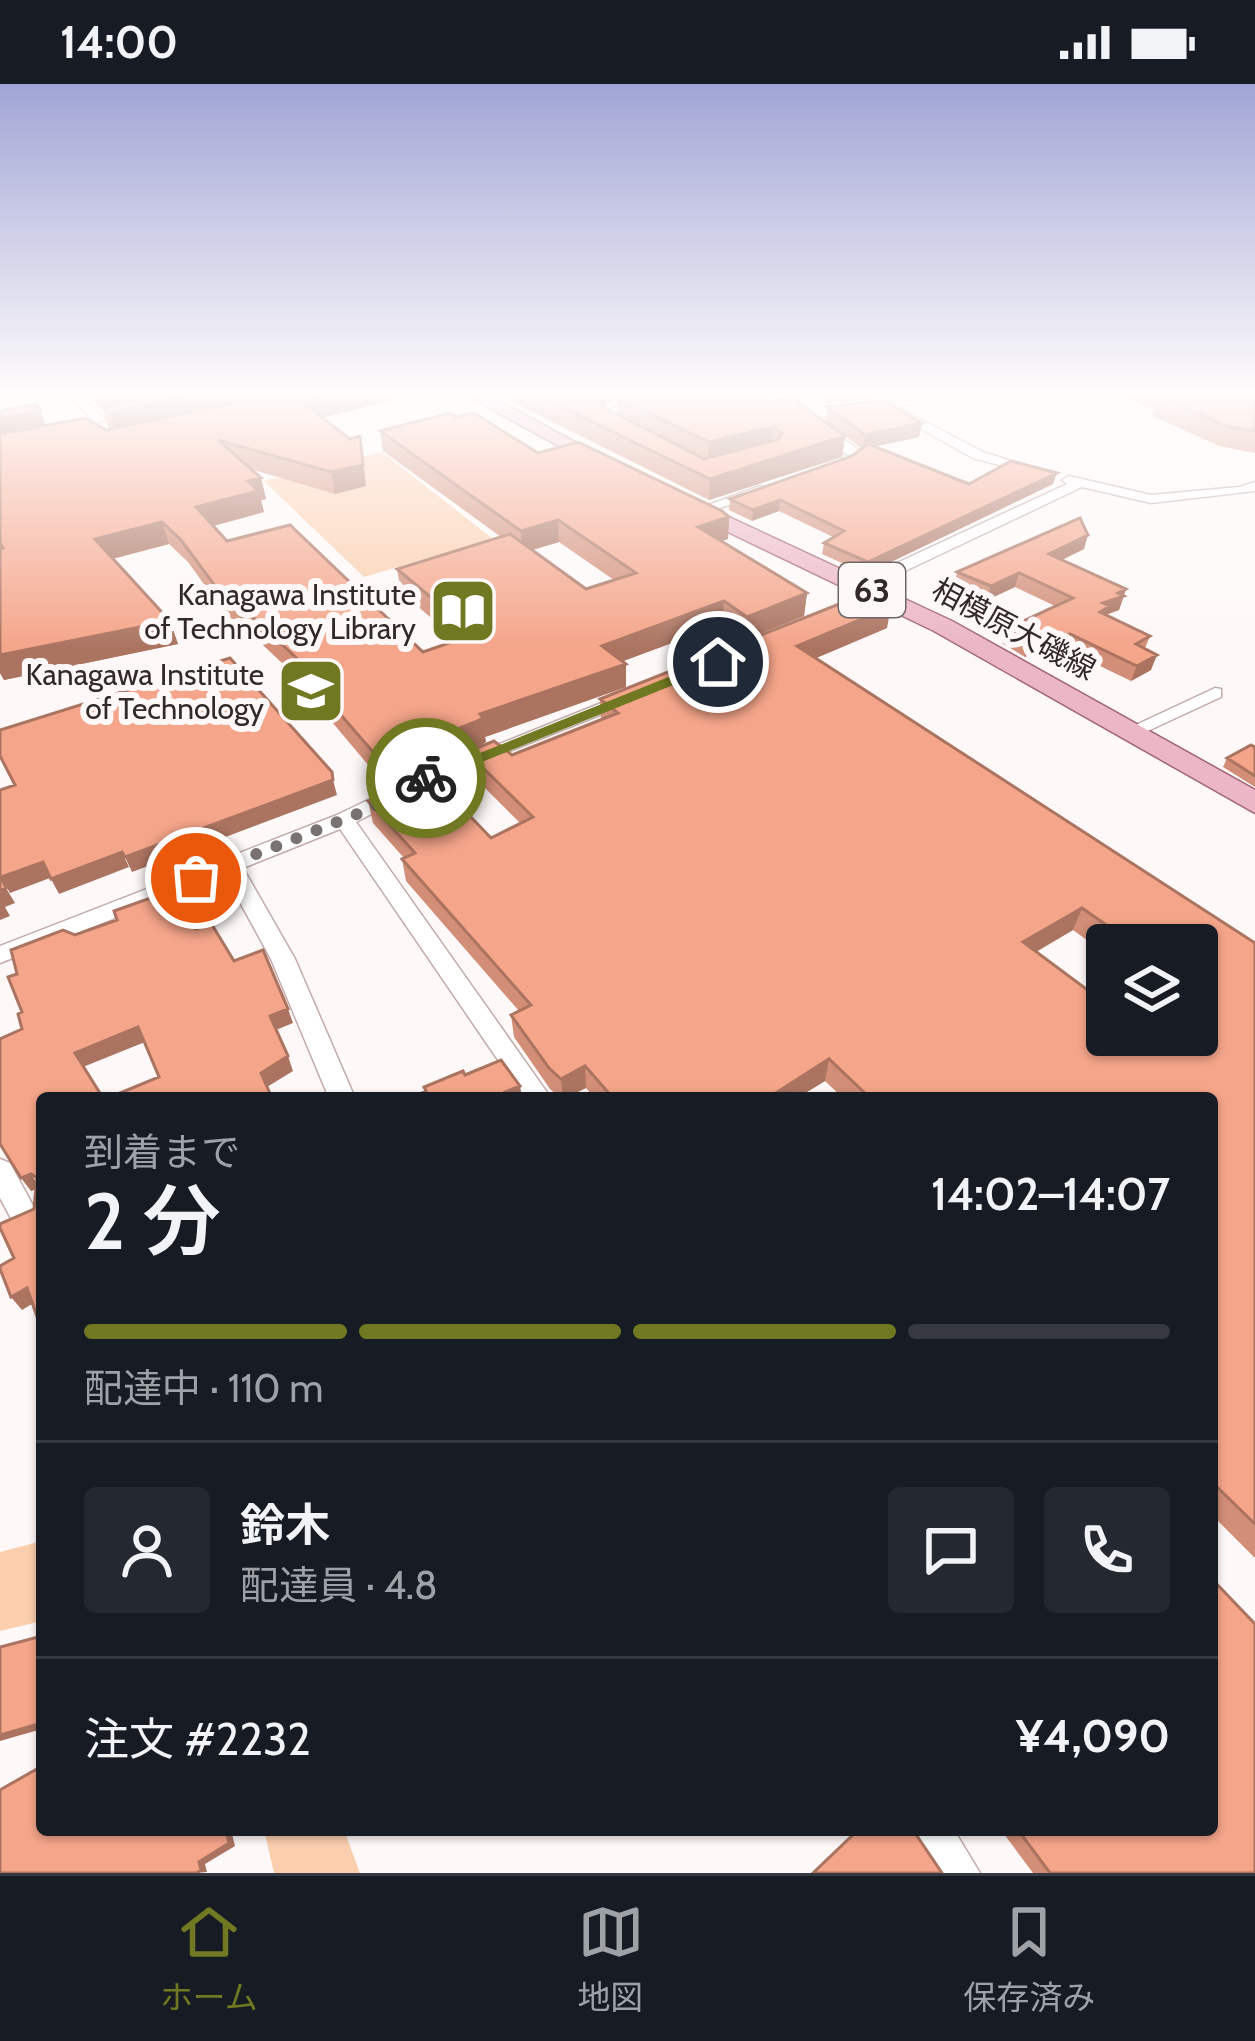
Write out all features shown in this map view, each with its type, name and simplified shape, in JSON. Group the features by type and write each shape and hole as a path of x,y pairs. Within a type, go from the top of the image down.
{"main road":[{"name":"相模原大磯線","path":"665,493 874,591 1255,803"}],"street":[{"path":"1071,480 1151,499 1255,486"},
{"path":"839,614 872,600 877,578 1080,483"},
{"path":"702,510 774,486"},
{"path":"0,955 344,820 454,767 645,690"},
{"path":"1132,731 1215,693"},
{"path":"344,820 534,1092"},
{"path":"230,864 283,959 339,1092"},
{"path":"0,1171 22,1214"},
{"path":"933,1836 959,1873"}],"shaded area":[{"path":"418,480 493,539 364,577 264,481"},
{"path":"36,1543 36,1622 0,1631 0,1552"},
{"path":"265,1836 346,1836 360,1873 274,1873"}],"building":[{"path":"0,480 250,480 258,491 196,507 227,541 290,525 423,652 475,634 397,569 510,534 586,589 636,573 558,520 521,531 450,480 658,480 722,511 729,517 698,527 807,593 747,617 724,601 602,646 626,664 480,714 483,718 475,722 380,760 327,699 336,695 243,608 239,611 227,602 162,522 95,539 170,621 0,655"},
{"path":"783,480 1041,480 868,562 824,543 844,531 780,500 753,510 730,499"},
{"path":"1080,518 1088,535 1049,554 1126,589 1118,593 1124,596 1103,603 1110,606 1100,612 1150,636 1136,644 1157,655 1137,666 1070,634 1053,641 1042,635 1029,642 1006,629 1073,598 1019,573 991,586 957,572"},
{"path":"867,593 891,607 797,646 1255,943 1255,1524 1218,1488 1218,1092 864,1092 829,1059 777,1092 608,1092 585,1066 561,1079 511,1015 531,1005 402,859 415,853 368,801 390,792 427,831 468,814 491,838 533,817 480,765 409,793 397,781 494,741 512,755 618,713 600,699"},
{"path":"230,658 332,772 333,780 125,857 122,852 51,879 43,862 1,877 6,888 0,890 0,790 15,785 0,756 0,730"},
{"path":"1255,747 1255,776 1227,758"},
{"path":"173,890 196,929 211,923 234,961 263,950 288,1009 270,1016 288,1056 261,1073 269,1092 123,1092 159,1077 138,1027 75,1053 99,1092 36,1092 36,1177 21,1178 0,1144 0,1039 22,1029 18,1014 22,1012 8,977 17,974 11,950 63,930 75,935 117,920 114,911"},
{"path":"501,1060 520,1086 505,1092 424,1092 424,1087 463,1071 465,1075"},
{"path":"36,1188 36,1314 27,1288 11,1297 0,1269 14,1258 0,1224 34,1209"},
{"path":"1218,1585 1255,1624 1255,1873 1050,1873 1022,1836 1218,1836"},
{"path":"36,1638 36,1725 0,1735 0,1647"},
{"path":"36,1769 36,1836 227,1836 229,1843 199,1862 201,1870 196,1873 0,1873 0,1790"},
{"path":"852,1836 917,1836 942,1873 813,1873"}],"way so far":[{"path":"196,878 365,811 426,778"}],"place":[{"name":"Kanagawa Institute of Technology Library","path":"463,611"},
{"name":"Kanagawa Institute of Technology","path":"311,691"}],"route":[{"path":"426,778 718,662"}]}
